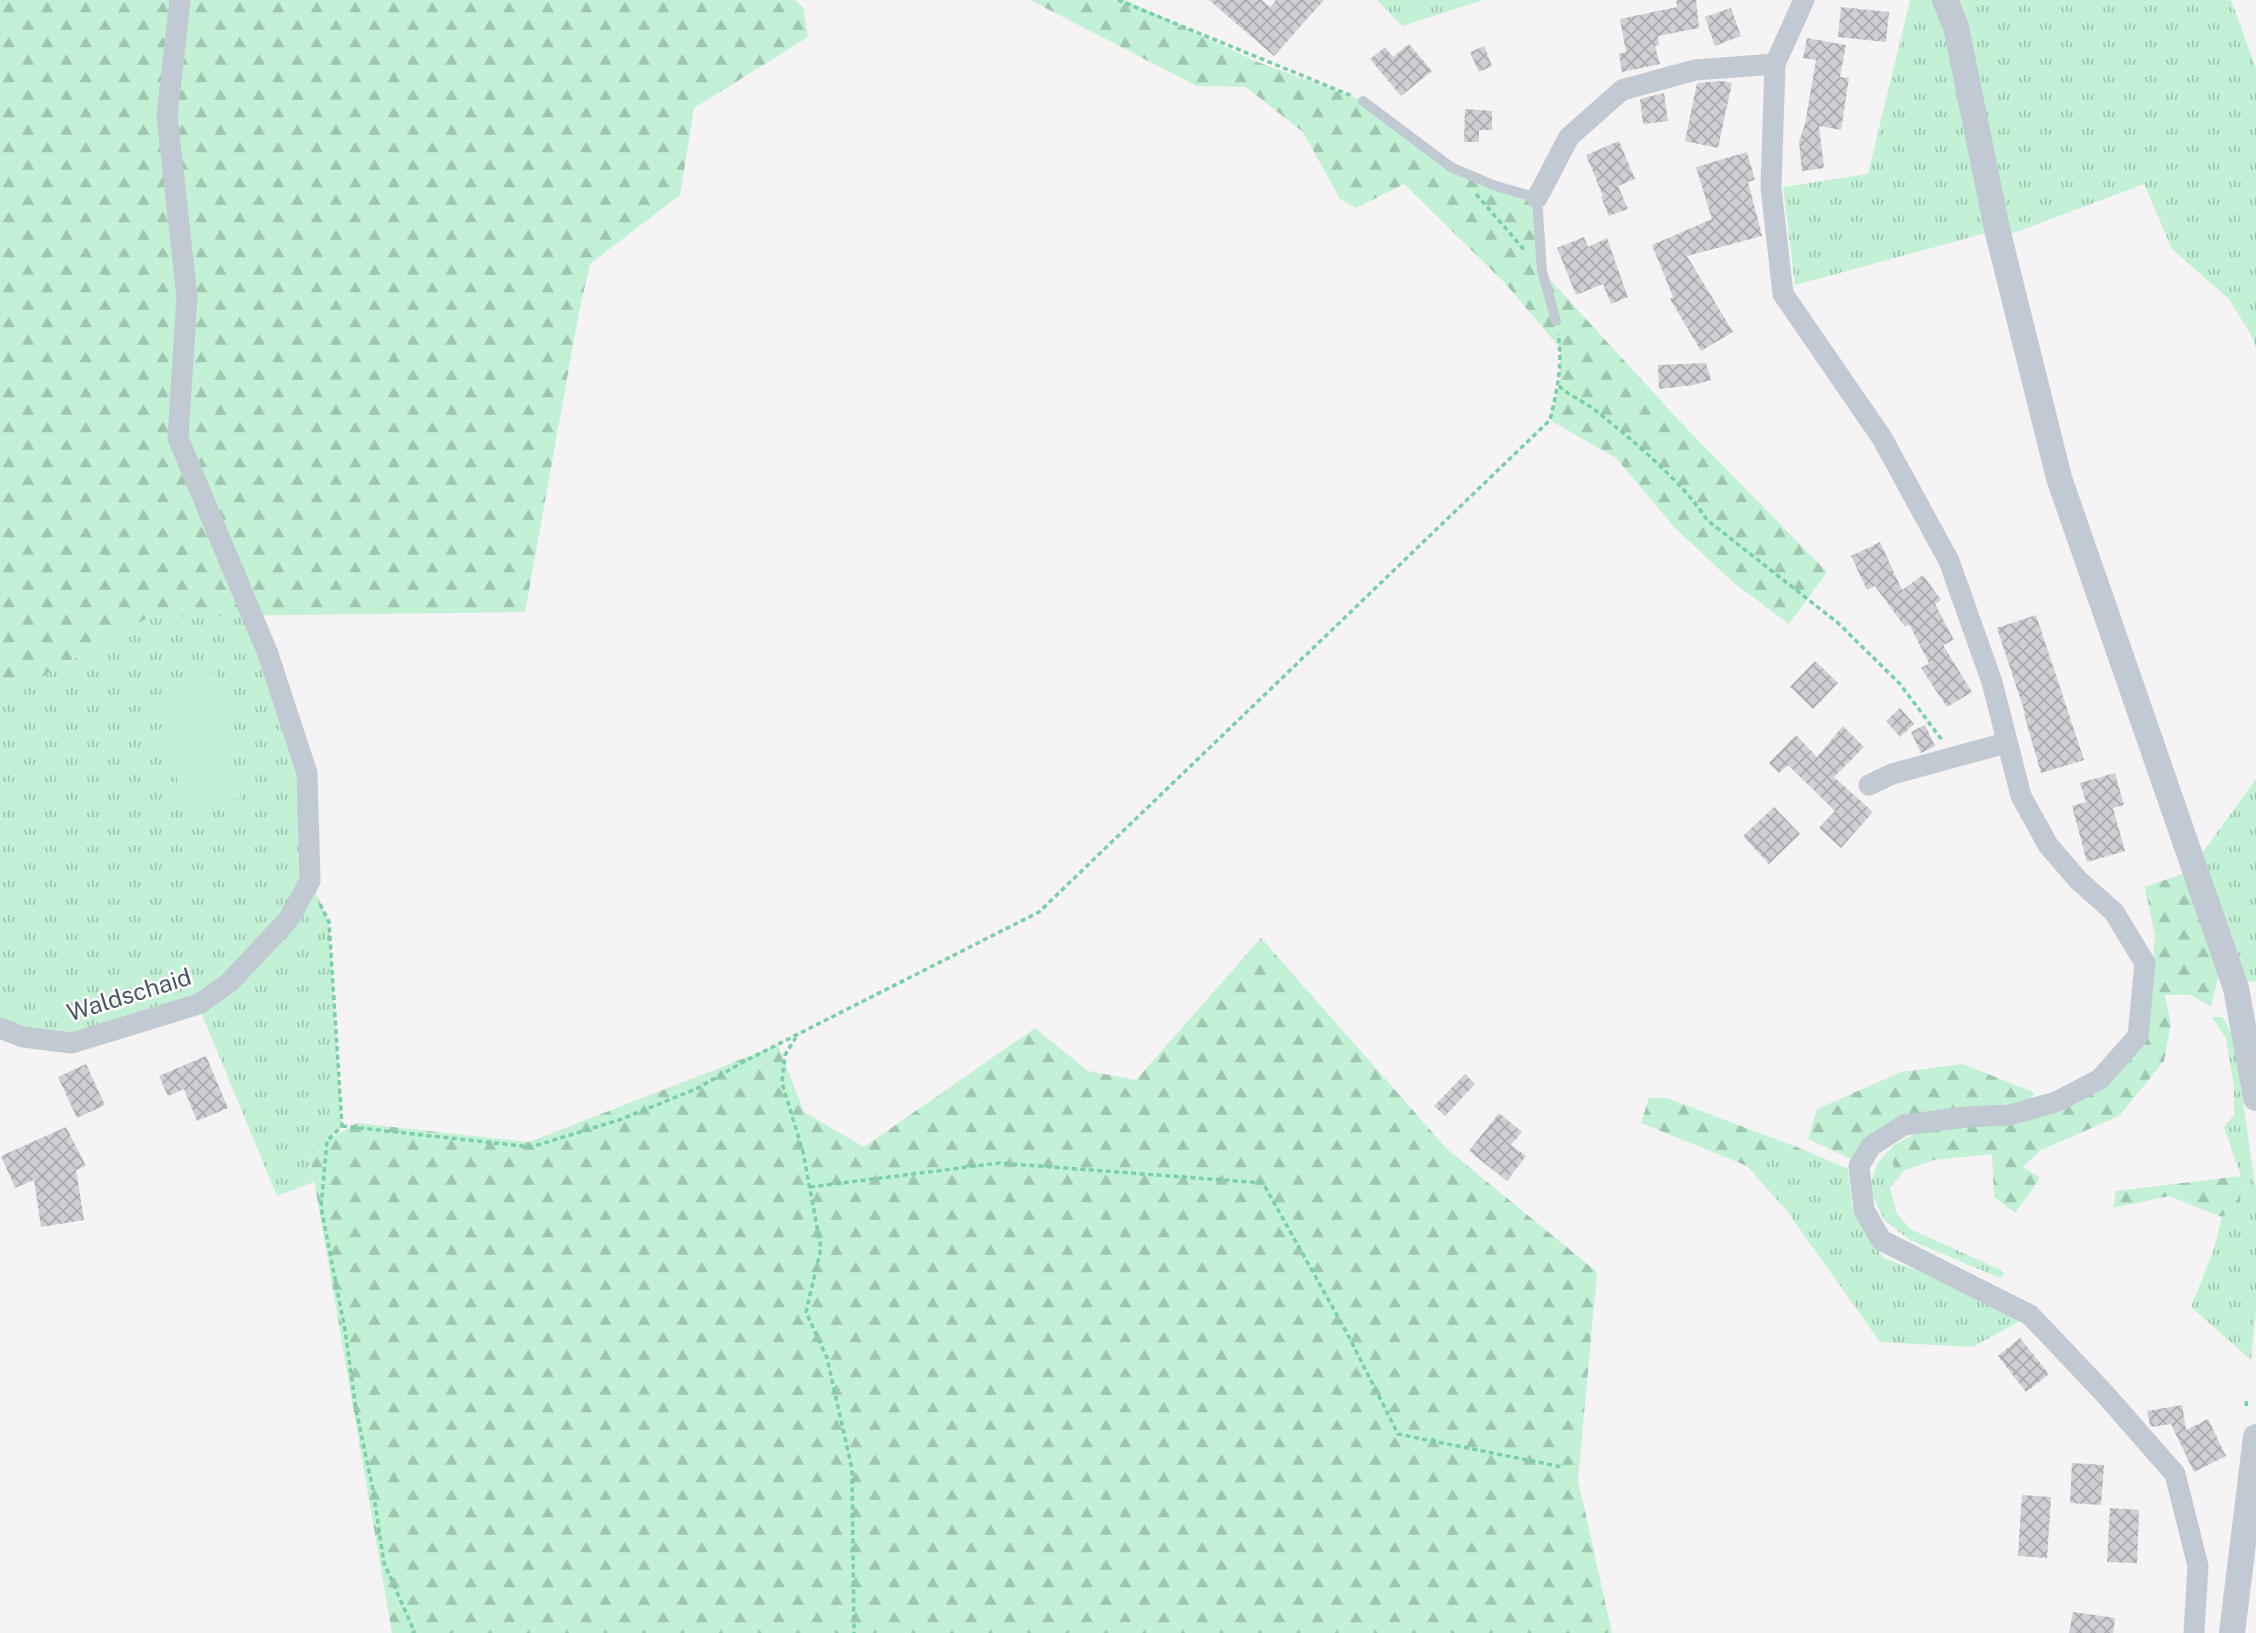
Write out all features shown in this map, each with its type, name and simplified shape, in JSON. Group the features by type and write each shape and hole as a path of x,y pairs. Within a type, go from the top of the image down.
{"street":[{"path":"180,0 167,116 187,297 178,438 268,654 307,773 310,881"},
{"path":"1804,0 1775,64 1771,188 1783,294 1882,438 1949,561 1992,682 2021,796 2048,845 2078,880 2114,912 2145,962 2138,1036 2100,1079 2056,1102 2010,1115 1965,1117 1904,1125 1871,1146 1859,1166 1864,1210 1881,1240 2030,1315 2104,1393 2175,1474 2198,1566 2194,1633"},
{"path":"1945,0 1956,27 1997,229 2059,478 2246,990 2256,1098"},
{"path":"1537,198 1569,136 1622,90 1695,70 1775,64"},
{"path":"1869,785 1892,774 2006,743"},
{"name":"Waldschaid","path":"0,1028 23,1037 72,1043 199,1004 230,982 288,920 310,881"},
{"path":"2232,1633 2256,1437"}],"lane":[{"path":"1363,101 1451,167 1493,185 1537,198 1542,271 1556,321"}],"path":[{"path":"1118,0 1363,101"},
{"path":"1476,194 1542,271"},
{"path":"342,1126 531,1147 619,1120 696,1089 1039,912 1550,420 1559,386 1560,348 1556,321"},
{"path":"1559,386 1569,396 1593,408 1650,457 1695,501 1707,520 1838,623 1900,684 1953,756"},
{"path":"310,881 328,922 342,1126 327,1141 321,1207 345,1330 356,1409 373,1490 384,1563 415,1633"},
{"path":"797,1035 785,1055 782,1083 803,1152 821,1248 806,1312 827,1358 852,1469 855,1633"},
{"path":"810,1187 999,1163 1263,1183 1347,1333 1398,1434 1562,1467"},
{"path":"2246,1406 2247,1398"}],"green space":[{"path":"0,0 795,0 803,7 808,37 694,108 680,195 590,264 525,612 149,617 0,700"},
{"path":"1030,0 1126,0 1255,61 1363,101 1453,167 1537,198 1542,271 1686,428 1827,572 1789,624 1735,584 1676,529 1616,458 1550,420 1560,382 1560,348 1505,283 1404,184 1356,208 1340,199 1303,132 1246,87 1197,86"},
{"path":"1377,0 1483,0 1402,26"},
{"path":"1910,0 1940,0 1990,232 1795,285 1783,187 1868,174"},
{"path":"1957,0 2231,0 2256,68 2256,348 2229,299 2172,249 2144,184 2011,234"},
{"path":"252,615 307,773 310,881 329,922 342,1126 327,1141 309,1151 314,1182 277,1196 198,1005 72,1042 0,1029 0,700 149,617"},
{"path":"217,672 241,799 181,803 161,686"},
{"path":"2256,779 2256,982 2242,980 2203,852"},
{"path":"2188,872 2219,974 2211,1007 2191,995 2165,995 2171,1024 2164,1061 2119,1116 2041,1150 2023,1167 2040,1178 2015,1213 1994,1197 1992,1154 1934,1160 1905,1170 1895,1182 1894,1145 1925,1129 2004,1124 2119,1072 2153,960 2155,936 2145,887"},
{"path":"1261,938 1447,1149 1597,1272 1578,1480 1612,1633 392,1633 309,1151 357,1123 529,1142 778,1045 804,1112 864,1147 1035,1028 1088,1071 1136,1080"},
{"path":"2212,1017 2222,1017 2233,1035 2256,1190 2256,1309 2251,1360 2191,1307 2213,1252 2222,1217 2240,1202 2241,1176 2224,1127 2234,1115 2234,1087 2226,1038"},
{"path":"1963,1064 2035,1093 2024,1106 1863,1143 1851,1159 1808,1139 1817,1109 1901,1072"},
{"path":"1649,1098 1667,1098 1802,1149 1747,1166 1641,1123"},
{"path":"1894,1145 1895,1182 1890,1188 1896,1212 1910,1229 2005,1274 2000,1278 1910,1240 1884,1220 1869,1188 1877,1164"},
{"path":"1802,1149 1848,1169 1852,1207 1883,1258 1960,1286 2023,1319 1973,1347 1880,1342 1787,1211 1747,1166"},
{"path":"2241,1176 2240,1202 2222,1217 2169,1196 2113,1208 2116,1191"}],"building":[{"path":"1209,0 1262,0 1270,7 1276,0 1324,0 1274,56"},
{"path":"1676,0 1696,0 1699,28 1658,36 1659,45 1655,46 1660,64 1622,72 1619,54 1626,52 1620,19 1677,7"},
{"path":"1841,7 1889,12 1886,42 1838,37"},
{"path":"1731,8 1741,36 1715,46 1705,17"},
{"path":"1807,38 1846,45 1840,77 1849,78 1841,130 1819,126 1824,168 1802,171 1799,142 1805,124 1816,60 1803,58"},
{"path":"1409,44 1432,71 1401,96 1370,59 1385,47 1393,57"},
{"path":"1484,46 1492,66 1479,72 1470,52"},
{"path":"1697,83 1732,83 1718,148 1685,141"},
{"path":"1664,93 1668,121 1643,124 1640,99"},
{"path":"1465,109 1492,111 1492,130 1479,130 1479,142 1464,142"},
{"path":"1619,141 1635,179 1618,186 1628,209 1609,216 1586,155"},
{"path":"1747,152 1755,180 1748,182 1762,236 1687,256 1733,332 1701,351 1670,299 1673,297 1652,245 1712,219 1696,167"},
{"path":"1584,237 1588,247 1607,238 1628,297 1611,304 1603,284 1576,295 1557,248"},
{"path":"1706,363 1711,380 1659,389 1658,365"},
{"path":"1880,542 1902,590 1923,575 1941,600 1935,604 1954,640 1943,645 1972,692 1947,707 1921,668 1929,663 1909,624 1905,627 1875,586 1867,590 1851,556"},
{"path":"2036,615 2084,760 2041,773 2025,713 1997,628"},
{"path":"1815,661 1838,683 1813,709 1790,687"},
{"path":"1900,708 1914,724 1900,737 1886,721"},
{"path":"1925,725 1935,746 1921,753 1911,732"},
{"path":"1843,726 1864,747 1834,777 1873,812 1841,848 1819,828 1835,811 1788,765 1779,773 1769,763 1796,735 1817,757"},
{"path":"2115,773 2124,805 2113,808 2125,851 2087,862 2072,806 2086,802 2080,783"},
{"path":"1774,807 1800,834 1769,864 1743,836"},
{"path":"206,1056 228,1108 197,1121 184,1089 168,1096 159,1076"},
{"path":"86,1064 105,1105 77,1118 58,1077"},
{"path":"1465,1074 1475,1084 1445,1116 1434,1106"},
{"path":"1499,1113 1522,1132 1511,1145 1526,1156 1507,1181 1469,1151"},
{"path":"66,1127 86,1166 76,1170 84,1220 41,1227 34,1180 15,1188 1,1156"},
{"path":"2020,1338 2049,1374 2026,1392 1998,1356"},
{"path":"2182,1405 2186,1430 2208,1419 2226,1456 2194,1472 2171,1424 2152,1427 2147,1411"},
{"path":"2072,1463 2104,1465 2101,1505 2070,1503"},
{"path":"2022,1495 2051,1497 2047,1558 2018,1556"},
{"path":"2110,1508 2139,1510 2137,1563 2107,1562"},
{"path":"2073,1612 2115,1618 2113,1633 2069,1633"}]}
